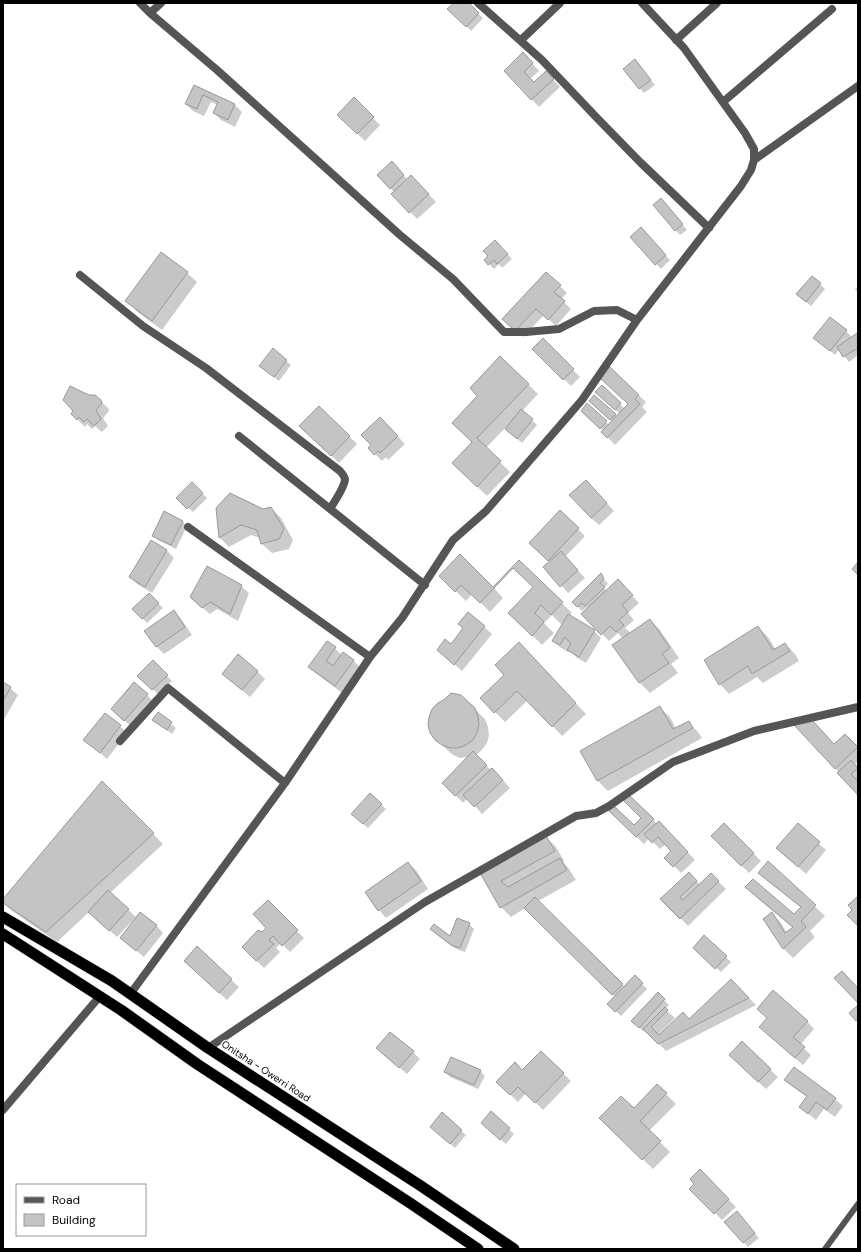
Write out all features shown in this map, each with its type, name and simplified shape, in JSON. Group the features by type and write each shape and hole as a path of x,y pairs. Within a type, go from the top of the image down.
{"highway":[{"name":"Onitsha - Owerri Road","path":"3,917 131,993 208,1048 422,1186 514,1249"},
{"path":"3,934 100,996 197,1064 478,1249"}],"street":[{"path":"140,3 217,70 400,235 453,279 504,332 559,329 594,311 617,310 637,320"},
{"path":"150,13 161,3"},
{"path":"478,3 542,60 640,162 709,228"},
{"path":"521,40 560,3"},
{"path":"131,993 285,783 370,657 402,618 453,540 486,511 582,400 637,320 741,186 751,170 754,160 754,149 746,133 684,48 642,3"},
{"path":"676,40 717,3"},
{"path":"723,102 832,10"},
{"path":"754,160 858,86"},
{"path":"80,275 143,326 206,368 340,471 344,475 344,485 330,509"},
{"path":"239,436 424,585"},
{"path":"188,527 370,657"},
{"path":"120,741 168,688 285,783"},
{"path":"208,1048 425,902 576,816 596,813 609,806 673,762 754,731 858,707"},
{"path":"3,1110 100,996"}],"lane":[{"path":"825,1249 858,1204"}],"building":[{"path":"454,3 469,3 479,13 466,27 447,9"},
{"path":"523,52 533,63 524,72 534,82 546,71 554,79 531,100 504,71"},
{"path":"635,59 651,80 639,89 623,69"},
{"path":"194,85 235,104 228,120 213,113 218,102 203,95 197,109 185,104"},
{"path":"354,97 374,117 357,134 337,115"},
{"path":"392,161 404,175 390,189 377,175"},
{"path":"411,175 429,194 409,213 391,194"},
{"path":"661,198 683,224 675,231 653,205"},
{"path":"641,227 666,255 655,265 630,237"},
{"path":"495,240 508,254 497,264 494,260 488,265 484,260 488,256 483,251"},
{"path":"161,252 188,272 152,321 125,301"},
{"path":"546,272 561,285 554,292 565,301 548,320 536,309 515,331 502,319"},
{"path":"812,276 821,283 806,302 796,294"},
{"path":"830,317 847,330 830,351 813,338"},
{"path":"857,333 858,348 843,357 837,347"},
{"path":"543,338 574,369 563,380 532,349"},
{"path":"273,348 287,360 274,377 259,366"},
{"path":"500,356 529,384 477,438 501,461 477,487 452,463 472,442 452,423 477,396 470,388"},
{"path":"610,367 639,395 635,399 640,404 607,438 601,432 628,404 600,378"},
{"path":"602,385 621,403 615,410 595,392"},
{"path":"70,386 89,395 95,395 101,400 102,403 96,410 101,419 94,426 87,419 84,422 79,417 77,420 71,414 73,411 63,400"},
{"path":"594,395 616,414 610,420 589,401"},
{"path":"587,403 607,421 600,429 581,411"},
{"path":"319,406 350,436 331,456 299,426"},
{"path":"521,409 533,419 517,439 505,429"},
{"path":"380,417 398,436 380,453 378,451 374,455 368,448 371,445 361,435"},
{"path":"586,480 607,503 591,518 569,495"},
{"path":"192,482 203,493 187,509 176,498"},
{"path":"230,493 263,509 271,507 284,529 279,539 261,544 257,530 241,525 219,538 216,508"},
{"path":"560,510 579,528 548,561 529,543"},
{"path":"164,511 183,521 171,545 152,536"},
{"path":"151,540 167,550 145,587 129,577"},
{"path":"561,551 578,570 560,587 543,567"},
{"path":"460,554 493,587 519,560 563,602 551,615 541,605 535,613 544,622 532,636 508,613 533,587 513,568 480,603 461,585 455,592 439,576"},
{"path":"858,562 858,575 852,569"},
{"path":"207,566 242,585 230,614 210,602 202,608 190,597"},
{"path":"601,573 604,579 600,583 605,587 585,606 582,603 577,607 572,602"},
{"path":"618,579 633,595 622,605 628,612 619,620 624,625 616,632 610,626 601,635 581,614"},
{"path":"149,593 159,603 142,619 132,609"},
{"path":"174,610 185,627 156,647 144,631"},
{"path":"468,612 485,626 454,665 437,650 445,639 451,644 463,628 458,624"},
{"path":"568,614 595,630 579,657 567,650 571,644 565,637 560,645 552,641"},
{"path":"650,619 670,648 662,654 669,663 639,683 612,645"},
{"path":"758,626 773,650 785,643 790,651 752,674 748,666 719,685 704,660"},
{"path":"327,641 336,647 326,661 333,666 343,652 354,660 335,686 308,667"},
{"path":"519,642 576,703 552,727 517,691 494,713 480,698 504,675 495,665"},
{"path":"238,654 258,671 242,690 222,674"},
{"path":"153,660 168,675 152,690 137,676"},
{"path":"3,682 11,687 3,701"},
{"path":"134,682 148,694 124,721 111,709"},
{"path":"451,693 461,695 475,708 478,716 479,724 477,733 473,740 458,748 450,748 435,740 430,733 428,725 432,709"},
{"path":"660,706 673,729 689,721 693,728 597,781 580,751"},
{"path":"158,712 172,722 167,730 152,720"},
{"path":"105,713 121,725 100,753 83,740"},
{"path":"812,720 834,744 845,734 858,747 835,769 794,725"},
{"path":"473,751 487,765 455,796 442,783"},
{"path":"851,760 858,768 851,774 858,781 858,795 837,773"},
{"path":"492,768 503,780 474,807 463,795"},
{"path":"102,781 154,833 46,932 3,903 3,899"},
{"path":"370,793 382,804 363,824 351,814"},
{"path":"630,796 654,819 636,837 609,811 614,806 634,825 641,818 622,799"},
{"path":"659,821 688,852 673,867 664,858 671,851 658,837 652,843 644,834"},
{"path":"724,823 754,853 741,866 711,836"},
{"path":"798,823 820,842 798,867 776,848"},
{"path":"546,836 555,851 501,881 508,887 560,858 567,870 500,908 480,873"},
{"path":"768,861 816,905 801,921 806,927 783,949 763,919 772,912 785,933 793,927 745,887 753,879 794,914 801,907 758,873"},
{"path":"408,862 421,881 378,911 365,892"},
{"path":"689,872 697,881 680,897 683,900 711,873 719,881 680,919 660,899"},
{"path":"108,890 129,909 109,931 88,912"},
{"path":"535,897 623,984 612,995 524,908"},
{"path":"857,897 858,926 847,915 852,910 848,905"},
{"path":"268,900 298,930 282,946 273,936 269,940 274,944 256,961 242,947 258,930 262,932 266,928 253,914"},
{"path":"140,912 157,925 136,951 120,938"},
{"path":"457,918 470,923 460,948 451,945 430,929 434,924 450,936"},
{"path":"704,935 727,956 715,969 693,948"},
{"path":"197,946 232,979 219,993 184,961"},
{"path":"842,971 858,988 858,1003 834,978"},
{"path":"635,975 643,983 615,1012 607,1004"},
{"path":"731,979 749,998 658,1044 643,1029 665,1007 668,1010 651,1027 659,1035 683,1012 689,1019"},
{"path":"773,990 808,1021 793,1037 805,1047 795,1058 759,1027 767,1018 757,1009"},
{"path":"658,992 665,999 639,1028 631,1021"},
{"path":"858,1005 858,1019 856,1021 849,1013"},
{"path":"390,1032 414,1051 399,1068 376,1048"},
{"path":"742,1041 771,1069 758,1082 729,1055"},
{"path":"541,1051 564,1073 535,1103 518,1087 510,1095 496,1082 515,1062 522,1070"},
{"path":"451,1057 481,1070 474,1085 444,1072"},
{"path":"794,1067 836,1098 827,1110 816,1102 808,1114 799,1107 807,1096 784,1080"},
{"path":"657,1084 667,1093 640,1121 661,1141 642,1160 599,1118 621,1096 634,1108"},
{"path":"491,1111 510,1128 500,1140 481,1123"},
{"path":"442,1112 462,1130 450,1144 430,1127"},
{"path":"700,1169 729,1199 714,1214 689,1189 694,1184 690,1179"},
{"path":"737,1211 755,1233 743,1243 724,1222"}]}
